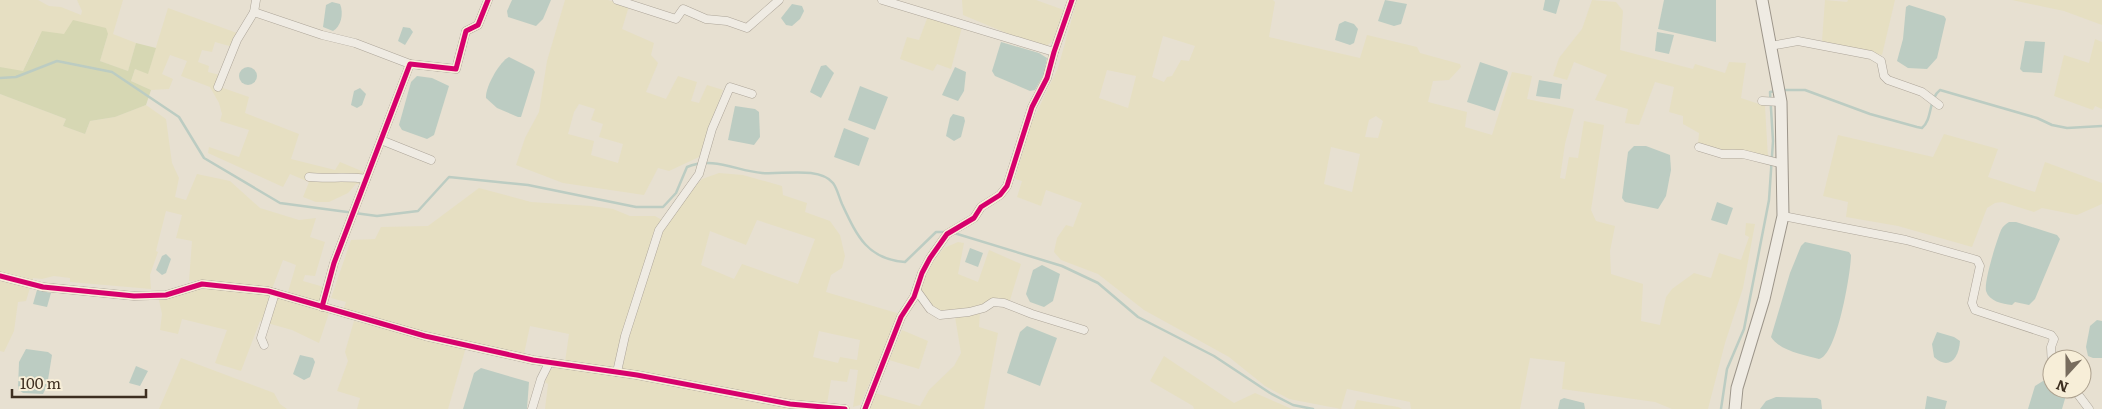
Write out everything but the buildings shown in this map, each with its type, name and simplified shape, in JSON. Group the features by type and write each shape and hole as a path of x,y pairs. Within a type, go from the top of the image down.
{"main road":[{"path":"1735,409 1738,388 1764,299 1783,216 1780,164 1773,101 1777,82 1762,0"}],"street":[{"path":"218,87 237,40 254,12 256,0"},
{"path":"254,12 322,35 355,43 410,64 456,69 466,31 478,25 488,0"},
{"path":"617,0 676,19 683,9 706,19 727,21 747,28 779,0"},
{"path":"882,0 1054,52"},
{"path":"865,409 901,317 916,291 922,273 947,234 974,218 981,207 1000,195 1007,186 1032,107 1047,78 1072,0"},
{"path":"1770,46 1798,41 1871,55 1881,61 1884,76 1888,80 1922,92 1939,104"},
{"path":"322,307 334,262 410,64"},
{"path":"617,372 625,336 659,230 699,174 712,129 730,87 752,94"},
{"path":"381,140 431,160"},
{"path":"1699,147 1722,154 1743,154 1780,164"},
{"path":"310,177 332,179 353,177 366,179"},
{"path":"1783,216 1906,240 1977,260 1980,266 1972,303 1975,310 2051,335 2054,339 2051,349"},
{"path":"0,276 43,287 134,296 166,295 202,284 275,293 425,336 549,363 617,372 782,402 844,409"},
{"path":"916,291 930,309 940,315 969,312 984,308 993,302 1004,302 1032,314 1084,330"},
{"path":"264,345 261,338 275,293"},
{"path":"532,409 534,398 549,363"},
{"path":"2082,399 2090,409"}],"shaded area":[{"path":"0,0 38,0 49,6 61,7 81,15 82,11 77,0 123,0 113,34 136,43 128,71 100,61 108,34 64,34 37,40 23,71 18,72 0,67"},
{"path":"512,0 551,0 543,19 536,26 508,17 507,11"},
{"path":"565,0 608,0 629,6 622,29 654,43 651,55 658,63 646,92 666,99 678,76 697,82 691,101 699,103 707,85 723,90 699,157 669,171 658,168 644,195 563,183 516,165 525,138 539,112 547,61","holes":["579,104 595,109 591,120 603,124 599,137 623,144 618,163 591,155 594,141 568,134 574,112"]},
{"path":"962,0 1036,0 1064,10 1053,41 1046,46 1016,37 963,15"},
{"path":"1077,0 1273,0 1275,2 1269,37 1360,58 1367,35 1417,47 1420,53 1460,64 1461,67 1449,80 1433,81 1428,102 1467,112 1465,127 1492,135 1512,72 1532,76 1527,99 1574,109 1565,144 1560,178 1565,179 1569,157 1578,158 1584,121 1604,125 1591,210 1596,221 1615,226 1610,251 1611,274 1643,284 1641,321 1660,325 1666,297 1672,289 1694,273 1711,278 1719,253 1741,260 1749,237 1745,235 1746,223 1755,224 1743,288 1725,343 1708,409 1672,409 1655,402 1562,389 1565,362 1530,358 1520,409 1411,409 1410,402 1347,389 1341,409 1289,399 1265,386 1229,357 1144,310 1098,274 1061,260 1054,252 1057,238 1066,225 1073,227 1082,203 1046,190 1041,206 1017,197 1022,181 1015,179 1030,126 1058,68","holes":["1163,36 1195,46 1189,61 1181,60 1172,76 1167,77 1164,82 1152,77","1107,70 1136,76 1128,108 1099,98","1376,116 1383,121 1378,138 1365,137 1369,120","1331,147 1360,154 1352,192 1324,184"]},
{"path":"1385,0 1407,4 1401,24 1394,26 1378,21"},
{"path":"1545,0 1560,0 1556,14 1543,10"},
{"path":"1592,0 1616,2 1623,11 1620,50 1693,69 1695,64 1725,73 1729,62 1746,63 1741,98 1765,106 1768,158 1733,149 1720,151 1698,144 1699,133 1683,124 1683,116 1669,112 1674,87 1655,82 1639,125 1625,123 1628,109 1595,100 1607,75 1574,62 1567,80 1553,76 1559,58 1582,29"},
{"path":"1664,0 1716,0 1716,42 1658,29"},
{"path":"1825,0 1847,2 1848,0 1895,0 1882,55 1822,41"},
{"path":"2012,0 2102,0 2102,25 2064,11"},
{"path":"332,2 340,4 342,11 340,23 333,31 323,27 326,5"},
{"path":"792,4 802,6 804,11 800,19 792,26 786,25 781,18"},
{"path":"1909,5 1944,16 1946,19 1937,58 1927,69 1908,68 1897,61 1903,39 1906,7"},
{"path":"168,8 237,33 233,47 215,42 212,52 202,50 198,62 209,66 208,72 220,75 223,88 249,97 245,113 299,134 291,159 335,170 340,162 364,172 359,184 356,184 348,193 329,202 316,202 303,197 309,182 290,174 283,187 208,153 209,147 239,157 249,130 220,121 222,114 219,103 210,87 181,76 187,61 170,55 162,74 173,79 169,89 151,90 131,81 135,69 148,73"},
{"path":"928,16 962,27 951,69 937,64 933,71 900,59 907,37 919,40"},
{"path":"1345,21 1354,24 1358,29 1354,43 1350,45 1335,40 1339,24"},
{"path":"403,27 410,28 413,32 405,45 398,41"},
{"path":"1657,32 1674,35 1669,54 1655,51"},
{"path":"2095,39 2102,42 2102,109 2095,106 2093,110 2054,96 2064,55 2089,63"},
{"path":"2025,41 2045,42 2042,73 2023,72 2020,69"},
{"path":"1001,42 1039,53 1047,58 1044,74 1035,90 1030,91 995,76 992,71"},
{"path":"509,57 533,69 535,72 521,117 497,108 486,98 486,93 494,75 505,59"},
{"path":"1480,62 1508,73 1495,111 1467,102"},
{"path":"826,65 834,73 821,98 810,92 821,66"},
{"path":"248,67 254,70 257,76 254,82 248,85 242,82 239,76 242,70"},
{"path":"955,67 966,72 964,91 958,101 942,95"},
{"path":"417,76 432,78 449,86 434,135 427,139 402,130 399,125 411,82"},
{"path":"1539,80 1562,84 1560,99 1536,96"},
{"path":"860,86 888,97 875,130 848,120"},
{"path":"360,88 366,94 362,105 357,108 351,105 354,91"},
{"path":"0,94 66,119 63,126 85,134 90,121 115,117 146,105 166,119 172,163 179,178 175,197 186,200 197,174 230,181 260,208 299,220 316,218 310,237 325,242 315,276 305,275 303,281 324,287 319,303 288,292 296,265 283,260 272,289 209,280 189,281 192,241 176,238 182,215 166,211 156,251 158,252 150,275 151,289 70,282 70,278 54,276 42,279 33,278 26,301 18,302 14,331 4,352 0,351"},
{"path":"735,106 755,109 759,112 760,137 754,145 728,140"},
{"path":"953,114 964,117 965,121 961,137 954,141 946,136 950,118"},
{"path":"844,128 869,138 859,166 834,157"},
{"path":"1944,134 1998,149 1988,177 2035,192 2045,162 2102,183 2102,204 2077,215 2042,208 2034,212 2002,202 1995,203 1987,208 1972,247 1898,226 1846,217 1848,202 1823,196 1838,135 1933,157"},
{"path":"1634,146 1646,146 1670,155 1671,170 1666,196 1658,209 1625,202 1622,198 1628,152"},
{"path":"719,173 743,175 782,186 783,195 807,203 805,212 830,221 840,235 845,256 842,268 831,275 826,292 900,314 860,405 853,407 858,370 850,369 847,382 831,380 827,404 791,401 622,370 630,328 661,232 691,190 702,179","holes":["757,220 815,239 798,284 742,264 734,279 701,265 710,231 746,245","819,331 860,340 857,360 840,357 838,363 813,357"]},
{"path":"479,188 531,202 613,209 630,216 655,216 662,220 612,370 565,362 569,334 530,326 524,354 425,334 343,311 346,302 331,298 351,240 375,239 381,227 428,226"},
{"path":"1717,202 1733,208 1727,225 1711,220"},
{"path":"2009,222 2016,222 2057,235 2060,239 2035,299 2029,305 2015,302 2012,305 2000,303 1993,300 1986,291 1989,270 1997,242 2002,229"},
{"path":"958,242 964,243 958,274 978,282 989,250 1021,264 1010,300 991,301 983,306 945,314 935,311 923,295 920,286 931,264 944,248"},
{"path":"1805,242 1849,252 1851,255 1846,295 1837,329 1826,354 1819,359 1786,349 1771,337 1790,273 1801,246"},
{"path":"970,248 983,253 978,267 965,262"},
{"path":"166,254 171,259 166,273 162,275 156,270 162,256"},
{"path":"1042,265 1060,274 1053,301 1044,307 1030,302 1026,294 1033,270"},
{"path":"203,287 264,294 329,313 319,343 292,330 260,321 241,371 215,363 227,330 182,319 178,334 160,330 162,314 159,300 178,296"},
{"path":"37,290 51,293 47,307 33,304"},
{"path":"980,312 979,327 998,333 984,409 870,409 875,393 920,406 929,390 954,366 961,353 955,317"},
{"path":"2097,320 2102,321 2102,358 2092,358 2092,349 2086,349 2090,326"},
{"path":"354,321 466,347 448,409 357,409 360,398 337,391 348,361 345,352"},
{"path":"1027,326 1057,338 1040,386 1007,373 1020,332"},
{"path":"902,330 928,341 919,369 889,360"},
{"path":"1937,332 1954,337 1960,341 1958,353 1949,363 1939,361 1934,357 1932,344"},
{"path":"26,349 48,352 52,355 47,386 43,394 23,393 18,389 19,362"},
{"path":"300,355 313,358 315,362 310,377 304,380 293,374"},
{"path":"1164,356 1234,403 1255,393 1292,409 1194,409 1193,406 1150,381"},
{"path":"181,358 274,393 280,404 287,409 159,409"},
{"path":"136,366 148,371 140,386 129,383"},
{"path":"556,367 637,378 827,409 545,409 548,384 545,382 550,370"},
{"path":"481,368 529,382 527,409 463,409 474,373"},
{"path":"2042,382 2042,399 2065,399 2062,409 2028,409 2035,386"},
{"path":"1927,396 1947,401 1945,409 1925,409"},
{"path":"1776,397 1817,398 1821,400 1822,409 1760,409 1766,401"},
{"path":"1564,398 1584,403 1585,409 1558,409 1560,400"},
{"path":"1357,400 1398,407 1402,409 1354,409"}],"green space":[{"path":"73,20 106,28 108,34 100,61 128,71 136,43 156,48 148,74 135,69 131,81 151,90 146,105 115,117 90,121 85,134 63,126 66,119 0,94 0,67 23,71 42,31 64,34"}],"waterway":[{"path":"0,78 16,77 57,61 112,72 179,117 204,158 280,203 377,216 418,211 449,177 528,185 636,207 663,207 676,193 687,167 706,163 725,165 753,172 799,172 827,178 833,183 853,226 865,244 872,251 892,260 905,262 936,232 946,232"},
{"path":"1782,90 1805,90 1870,114 1922,128 1928,120 1934,98 1940,90 2037,118 2052,125 2067,128 2102,126"},
{"path":"1721,409 1727,369 1744,329 1769,200 1773,141 1770,92 1776,91"},
{"path":"954,233 1062,266 1098,283 1138,317 1214,356 1270,393 1293,405 1313,409"}],"cycle path":[{"path":"322,307 334,263 410,64 456,69 466,31 478,25 488,0"},
{"path":"865,409 901,317 914,297 922,273 930,258 947,234 974,218 981,207 1000,195 1007,186 1032,107 1047,78 1072,0"},
{"path":"0,276 43,287 134,296 166,295 202,284 268,291 425,336 533,360 637,375 790,404 845,409"}]}
